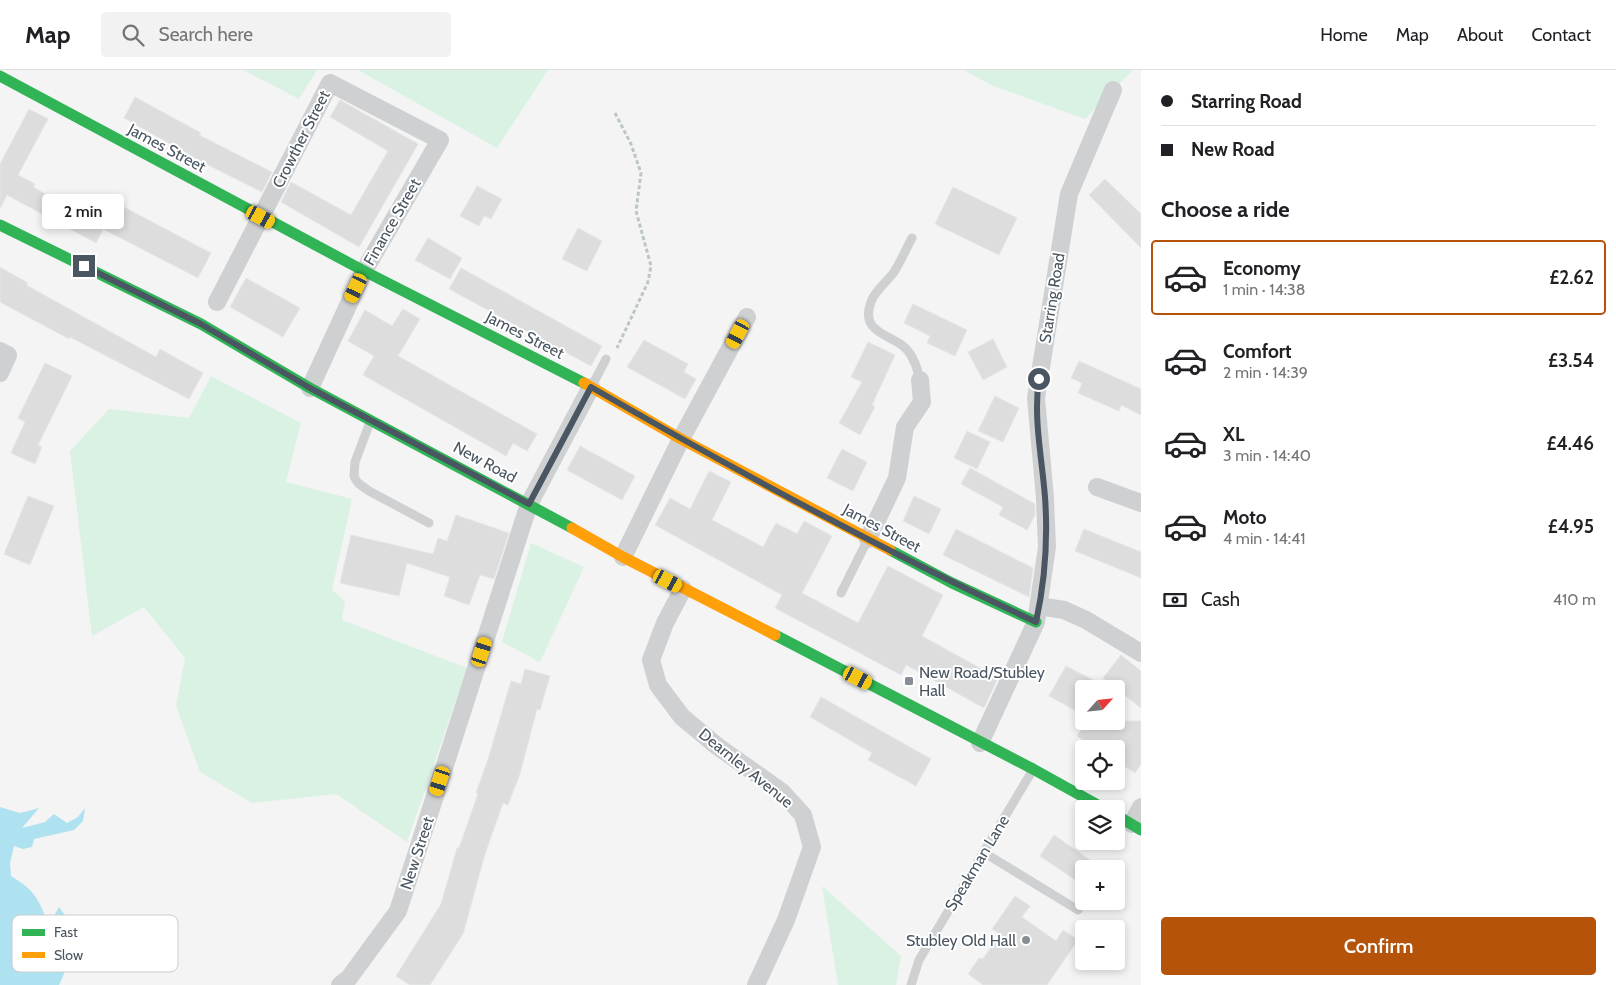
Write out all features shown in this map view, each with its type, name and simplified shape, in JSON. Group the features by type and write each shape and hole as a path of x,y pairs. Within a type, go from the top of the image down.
{"main road":[{"name":"James Street","path":"0,76 261,217 591,387 681,439 952,583 1038,614"},
{"name":"New Road","path":"0,225 201,324 310,388 529,504 623,557 1033,769 1089,800"},
{"path":"1125,820 1136,827"}],"street":[{"name":"Crowther Street","path":"216,302 330,83"},
{"name":"Finance Street","path":"310,388 364,271 440,140 330,83"},
{"name":"Starring Road","path":"980,742 1038,614 1047,547 1045,498 1036,398 1069,194 1113,90"},
{"path":"623,557 681,439 747,316"},
{"path":"0,351 8,355 0,373"},
{"path":"868,539 897,478 905,427 922,402 920,380"},
{"name":"New Street","path":"340,985 349,978 398,911 529,504 591,387"},
{"path":"1096,487 1141,503"},
{"name":"Dearnley Avenue","path":"683,589 664,623 651,660 658,685 682,716 717,746 782,792 803,815 812,847 786,920 756,985"},
{"path":"1038,614 1064,610 1086,620 1141,653"},
{"path":"1136,827 1141,807"}],"lane":[{"path":"912,238 894,271 874,295 868,311 869,319 877,332 902,346 910,353 920,380"},
{"path":"591,387 606,359"},
{"path":"371,420 355,462 354,476 356,480 369,491 429,523"},
{"path":"841,593 868,539"},
{"name":"Speakman Lane","path":"911,985 920,960 1033,769"},
{"path":"983,852 1075,908"}],"path":[{"path":"606,359 617,348 648,282 651,266 636,211 641,173 631,144 614,113"}],"green space":[{"path":"243,70 317,70 299,99"},
{"path":"358,70 548,70 497,148"},
{"path":"964,70 1133,70 1085,119 991,85"},
{"path":"211,376 301,423 286,482 352,499 332,590 345,601 342,620 467,668 407,842 336,794 252,803 200,772 176,706 185,658 144,607 92,636 70,451 109,409 189,418"},
{"path":"531,543 584,567 540,662 502,642"},
{"path":"822,886 901,956 896,985 838,985"}],"water":[{"path":"0,807 20,813 39,808 22,828 45,822 54,814 67,823 78,817 85,808 83,821 74,830 34,839 32,847 23,849 14,846 10,863 11,876 33,893 45,915 12,915 12,972 65,972 59,985 0,985"},
{"path":"59,907 65,915 54,915"}],"building":[{"path":"135,97 201,133 199,135 272,172 262,192 206,164 124,118"},
{"path":"340,100 418,144 359,247 281,202 291,182 351,215 388,151 330,117"},
{"path":"29,109 48,119 18,175 35,184 33,187 69,207 76,194 115,214 120,205 211,253 198,278 103,229 96,243 7,195 0,209 0,164"},
{"path":"1105,179 1141,214 1141,248 1089,195"},
{"path":"477,186 502,199 491,219 484,216 479,226 460,216"},
{"path":"953,187 1017,218 999,255 935,224"},
{"path":"578,228 602,241 587,271 562,259"},
{"path":"428,238 462,258 450,279 415,260"},
{"path":"0,267 28,283 26,285 156,357 160,349 203,373 189,399 0,302"},
{"path":"461,268 602,346 591,366 449,289"},
{"path":"246,278 300,308 283,337 230,307"},
{"path":"913,304 967,330 955,356 927,343 930,336 904,323"},
{"path":"403,309 420,319 398,356 537,434 527,451 513,443 506,456 363,375 374,356 348,341 365,310 392,326"},
{"path":"993,339 1007,367 983,380 968,352"},
{"path":"644,340 688,364 684,372 696,379 685,399 627,367"},
{"path":"868,342 895,355 872,405 875,407 860,435 839,423 862,382 851,377"},
{"path":"1079,361 1141,389 1141,415 1121,405 1119,411 1078,393 1082,383 1071,378"},
{"path":"45,363 72,376 38,445 42,447 35,464 11,453 25,422 18,418"},
{"path":"995,396 1019,408 1003,442 978,431"},
{"path":"967,431 990,442 977,469 954,458"},
{"path":"580,446 635,476 622,500 567,470"},
{"path":"842,449 867,462 853,491 827,478"},
{"path":"970,468 1035,504 1035,515 1027,530 999,515 1003,507 961,484"},
{"path":"709,471 731,482 712,520 763,547 776,523 797,534 804,521 832,536 802,593 858,623 888,566 943,595 922,636 998,678 984,708 906,665 901,675 775,608 782,595 655,525 670,498 690,509"},
{"path":"28,496 54,506 30,565 4,554"},
{"path":"914,496 941,509 929,534 903,521"},
{"path":"456,515 509,533 494,579 480,575 469,605 444,596 450,577 407,563 399,596 340,583 351,535 433,554 438,538 447,541"},
{"path":"956,529 1033,568 1029,597 943,555"},
{"path":"1084,529 1141,552 1141,578 1075,551"},
{"path":"1121,655 1141,671 1141,708 1125,695 1125,680 1106,680 1103,678"},
{"path":"1066,666 1093,680 1075,680 1075,710 1049,696"},
{"path":"525,669 550,676 540,710 537,709 520,774 508,805 503,803 485,854 463,934 430,985 410,985 396,976 441,904 457,848 459,848 478,794 476,793 511,681 521,684"},
{"path":"821,697 931,759 916,786 868,760 872,753 810,717"},
{"path":"1125,721 1141,721 1141,764 1135,773 1125,767 1125,740 1083,740 1077,736 1081,730 1125,730"},
{"path":"1054,835 1090,860 1075,860 1075,880 1040,856"},
{"name":"Stubley Old Hall","path":"1015,896 1030,906 1022,917 1056,941 1063,930 1075,938 1075,944 1047,985 983,985 968,974 979,958 983,959 1000,934 992,929"}],"traffic: fast":[{"path":"0,76 364,271 584,383"},
{"path":"0,225 201,324 310,388 572,528"},
{"path":"890,550 952,583 1036,622"},
{"path":"775,635 1089,800"},
{"path":"1125,820 1141,830"}],"traffic: slow":[{"path":"584,383 681,439 890,550"},
{"path":"572,528 623,557 775,635"}],"place":[{"name":"New Road/Stubley Hall","path":"909,681"},
{"name":"Stubley Old Hall","path":"1026,940"}],"route":[{"path":"84,266 201,324 310,388 529,504 591,387 681,439 952,583 1036,622 1047,547 1045,498 1036,398 1039,379"}]}
